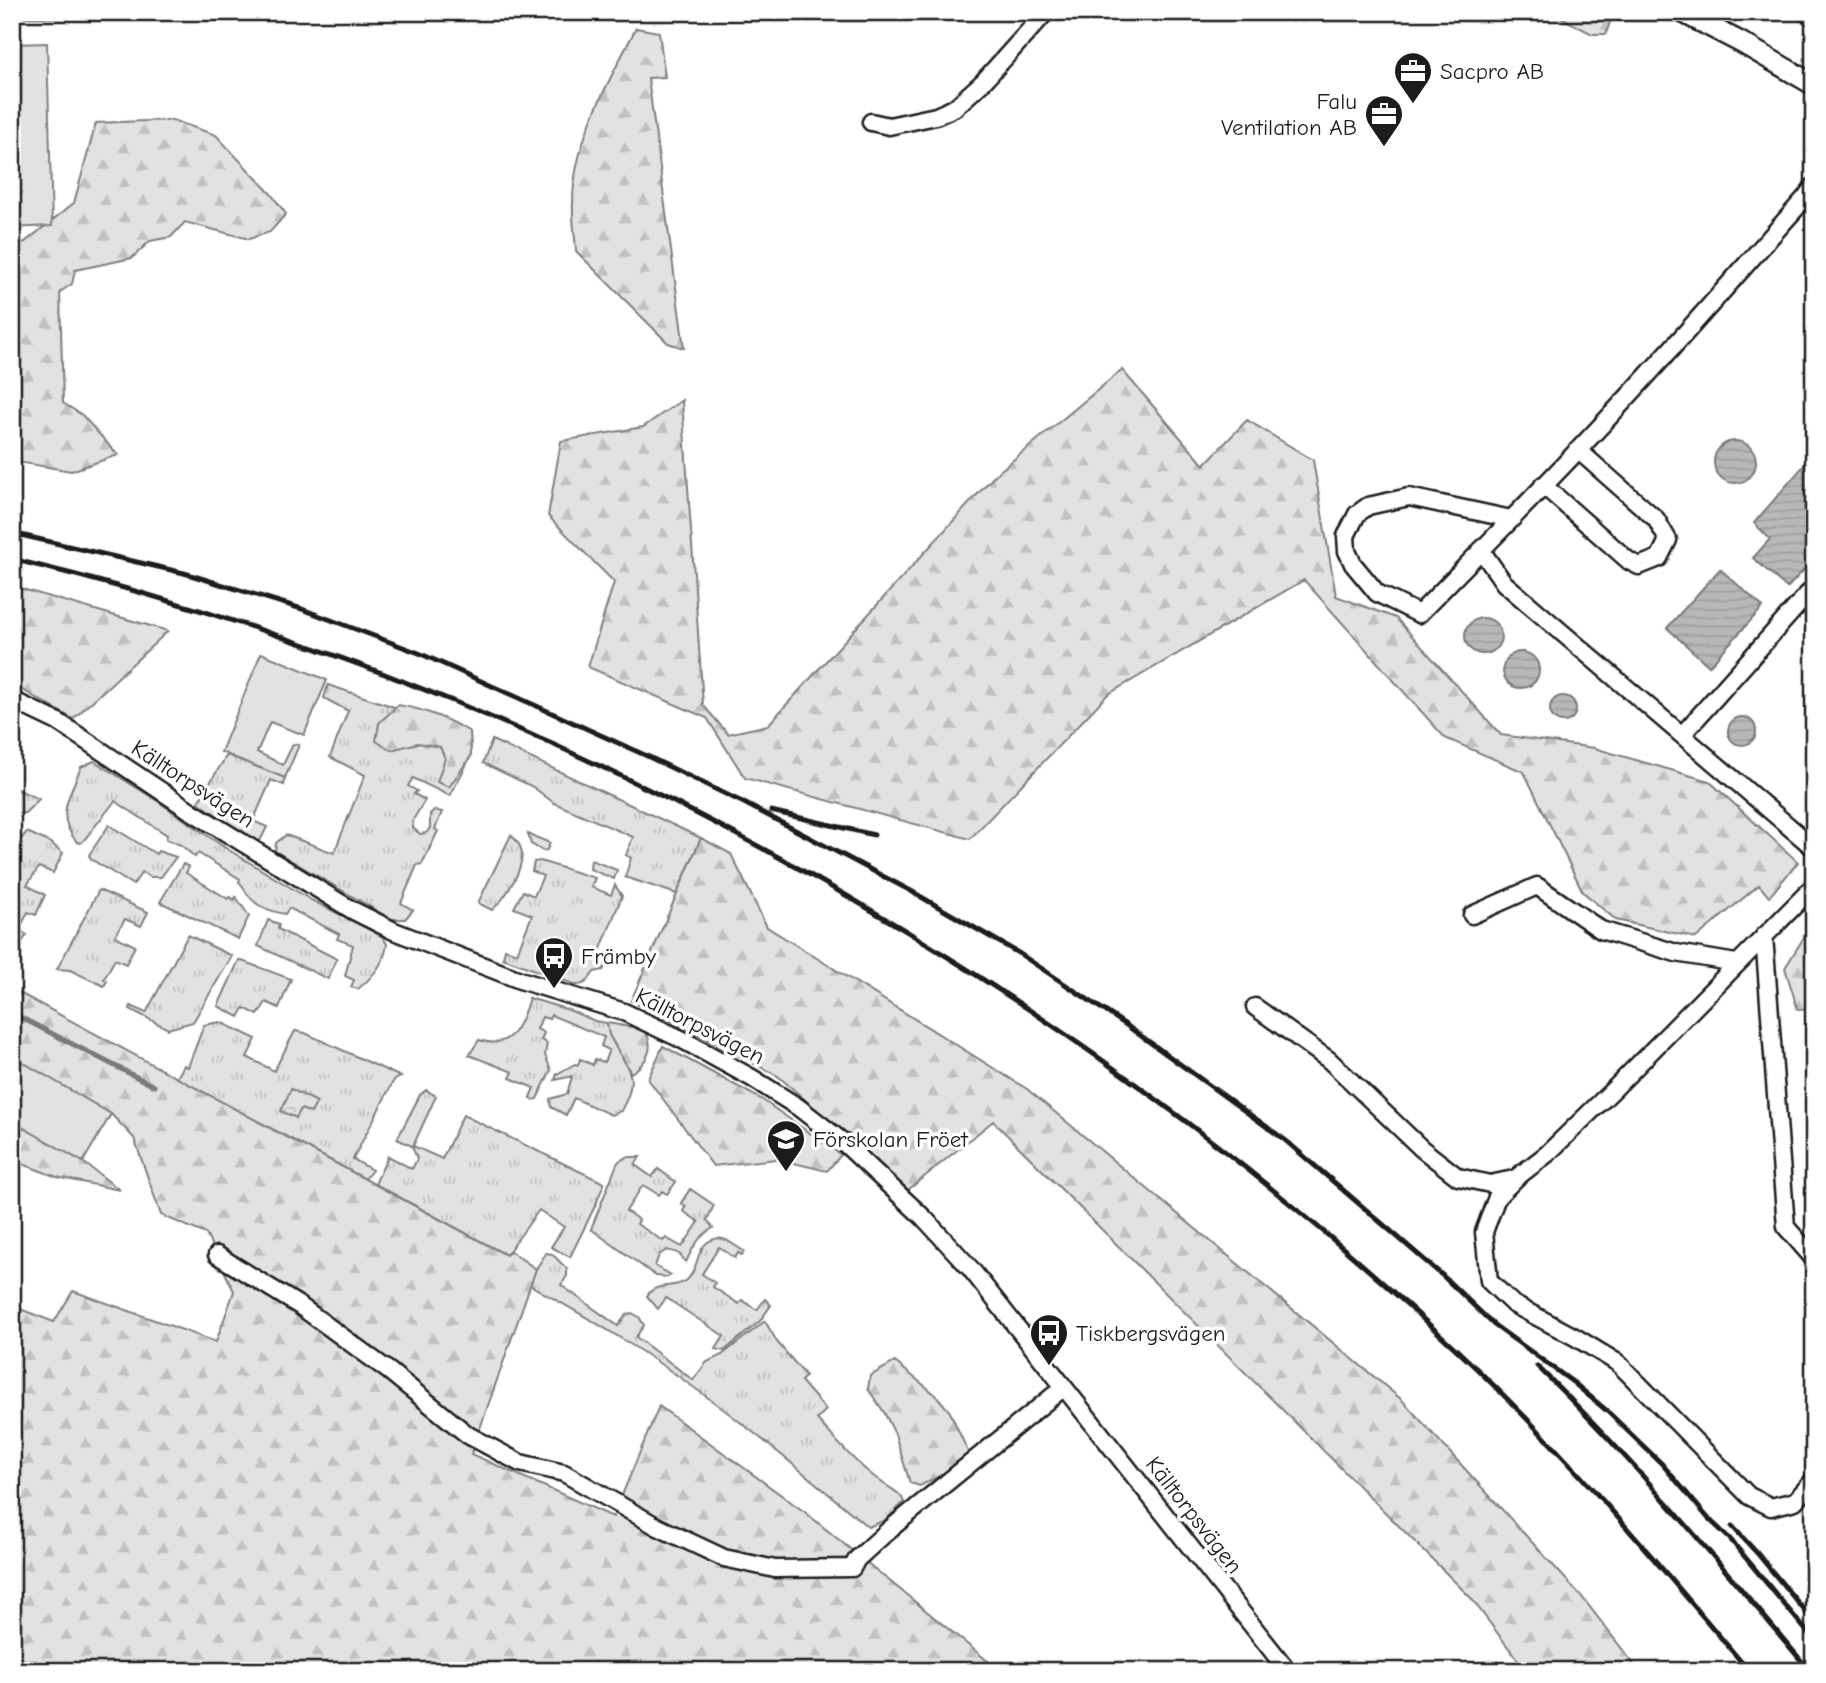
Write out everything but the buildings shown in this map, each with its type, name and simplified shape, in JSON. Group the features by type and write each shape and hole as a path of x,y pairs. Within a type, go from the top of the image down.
{"street":[{"path":"871,122 889,126 936,116 954,108 982,83 1046,12"},
{"path":"1682,12 1814,85"},
{"path":"1511,519 1409,497 1367,506 1357,514 1346,536 1347,551 1353,564 1377,593 1419,614 1578,450 1811,196"},
{"path":"1544,485 1629,561 1639,565 1659,558 1668,540 1656,519 1578,450"},
{"path":"1481,550 1504,583 1814,848"},
{"path":"1682,735 1814,587"},
{"name":"Källtorpsvägen","path":"12,700 58,722 191,811 352,910 394,931 520,979 602,1003 642,1019 752,1078 798,1107 843,1142 924,1218 970,1268 1288,1671"},
{"path":"1472,915 1536,886 1601,930 1676,953 1737,963"},
{"path":"1814,886 1567,1135 1497,1197 1484,1232 1489,1281 1513,1304 1618,1363 1749,1496 1770,1507 1795,1502 1814,1480"},
{"path":"1764,936 1786,1227 1814,1259"},
{"path":"1255,1007 1329,1060 1422,1149 1458,1177 1490,1184 1516,1178"},
{"path":"217,1255 300,1306 388,1371 468,1436 520,1463 564,1473 658,1527 724,1558 775,1569 852,1568 857,1559 890,1528 1064,1387"}],"green space":[{"path":"12,12 86,12 85,18 12,17"},
{"path":"1551,12 1606,12 1612,16 1606,34 1592,34"},
{"path":"1788,12 1814,12 1814,29"},
{"path":"636,28 659,32 665,77 648,78 684,348 668,343 576,251 573,209 579,157 594,112"},
{"path":"47,43 52,226 12,228 12,44"},
{"path":"172,120 216,135 286,214 270,232 249,239 185,222 171,237 150,241 132,258 75,270 72,284 60,292 63,403 82,415 118,455 71,471 12,461 12,247 25,242 74,203 96,123"},
{"path":"1122,370 1204,465 1247,420 1313,460 1336,596 1396,618 1501,735 1594,748 1709,781 1798,862 1769,897 1759,885 1696,938 1616,920 1583,892 1524,772 1445,738 1304,580 1107,695 970,839 745,778 707,718 588,667 614,582 548,516 561,441 643,427 682,400 703,705 728,734 768,725 995,475"},
{"path":"12,586 168,631 73,719 12,684"},
{"path":"261,653 327,680 304,735 270,722 257,752 283,765 293,744 299,745 285,778 221,752"},
{"path":"328,685 470,732 471,756 450,796 413,778 408,786 417,791 414,794 425,800 413,820 413,828 420,834 426,833 430,828 430,814 434,810 442,812 435,829 438,831 422,864 417,865 401,903 413,910 405,919 391,919 275,851 276,843 286,835 334,853 365,775 330,757 348,711 324,698"},
{"path":"398,705 435,715 470,732 471,756 449,787 437,782 445,758 440,747 418,743 391,750 376,741 379,723"},
{"path":"492,740 701,838 677,894 625,877 631,858 626,855 633,837 554,803 533,787 483,763"},
{"path":"227,755 285,778 284,785 271,780 253,821 267,827 260,841 254,841 198,802"},
{"path":"94,761 224,847 311,900 382,936 387,944 377,969 358,989 351,987 354,980 345,976 353,945 337,939 339,934 289,908 285,914 261,906 247,894 239,882 240,879 198,853 195,857 181,845 166,839 167,835 115,801 84,840 77,842 66,823 66,805 81,767"},
{"path":"12,787 39,799 25,813 12,814"},
{"path":"109,825 156,854 158,851 176,857 161,877 150,877 142,872 133,885 91,859 89,855"},
{"path":"27,832 51,843 63,853 53,873 39,867 27,885 45,895 36,915 28,912 19,930 27,935 21,943 12,939 12,849"},
{"path":"528,834 550,843 547,850 543,851 531,844"},
{"path":"511,835 520,847 520,865 508,891 492,910 478,903"},
{"path":"701,838 731,854 767,927 1027,1089 1402,1400 1582,1597 1639,1671 1526,1671 1471,1598 993,1121 908,1190 778,1076 631,1001"},
{"path":"591,860 617,870 614,879 590,869"},
{"path":"540,861 595,878 591,887 611,895 615,885 622,896 598,956 609,961 603,970 594,972 587,982 582,984 576,985 503,958 505,949 517,953 532,915 514,908 523,891 534,896 543,876 532,871 534,862"},
{"path":"183,864 189,867 186,873 228,899 230,897 234,900 236,897 249,916 238,939 160,902"},
{"path":"99,890 148,912 141,926 125,919 115,936 135,946 126,964 115,959 104,979 107,981 104,986 70,970 57,969"},
{"path":"268,920 279,924 278,929 337,959 328,979 258,946"},
{"path":"1814,921 1814,1009 1798,1010 1785,968"},
{"path":"188,935 232,956 193,1022 168,1029 130,1009 131,1006 146,1013"},
{"path":"239,960 291,979 279,1008 266,1002 258,1015 244,1008 239,1017 218,1006"},
{"path":"12,989 506,1255 510,1251 536,1269 471,1454 613,1517 659,1406 806,1513 1000,1671 60,1671 36,1661 12,1659 12,1306 54,1322 73,1291 216,1342 234,1291 206,1234 161,1215 134,1138 111,1114 12,1056"},
{"path":"529,998 607,1023 630,1073 628,1096 621,1111 611,1115 574,1098 566,1115 551,1107 550,1099 567,1094 572,1076 555,1080 557,1074 575,1064 578,1065 580,1059 593,1065 595,1059 604,1062 609,1050 601,1046 604,1037 551,1015 549,1019 542,1017 537,1029 544,1033 541,1040 547,1043 545,1055 551,1070 537,1099 530,1097 534,1088 510,1078 513,1072 469,1055 479,1040 500,1042 513,1033"},
{"path":"220,1022 256,1039 247,1057 274,1071 295,1031 305,1033 401,1077 394,1080 353,1159 372,1170 365,1179 177,1078 184,1065 188,1067 204,1025"},
{"path":"607,1023 643,1029 647,1035 650,1048 646,1059 631,1073 609,1035"},
{"path":"663,1046 761,1099 841,1155 827,1171 777,1159 713,1166 648,1079"},
{"path":"12,1056 111,1114 83,1162 12,1121"},
{"path":"291,1089 317,1102 311,1113 301,1109 296,1118 281,1111"},
{"path":"426,1090 436,1096 413,1146 442,1159 463,1115 604,1183 570,1257 551,1247 564,1227 539,1210 506,1255 375,1184 388,1156 412,1169 417,1159 412,1146 397,1139 420,1095"},
{"path":"12,1121 83,1162 120,1190 57,1177 12,1160"},
{"path":"627,1157 640,1157 635,1165 652,1177 658,1169 676,1182 667,1194 662,1191 659,1195 643,1185 626,1211 639,1220 637,1224 663,1241 666,1238 682,1247 699,1222 683,1211 686,1206 681,1203 690,1189 714,1205 707,1220 713,1228 696,1243 686,1262 678,1253 667,1250 659,1255 655,1266 671,1275 668,1277 656,1276 591,1229 617,1164"},
{"path":"719,1238 744,1251 742,1255 738,1253 735,1258 719,1247 702,1274 715,1283 713,1287 739,1304 742,1300 757,1310 765,1299 771,1305 760,1321 724,1351 716,1349 724,1336 666,1298 658,1309 647,1296 660,1287 677,1285 687,1280 695,1268 701,1249 711,1240"},
{"path":"546,1253 552,1254 567,1269 567,1276 561,1285 618,1326 626,1315 632,1313 639,1317 644,1325 636,1337 693,1380 707,1362 722,1355 765,1321 777,1342 806,1376 801,1381 826,1410 817,1419 857,1462 898,1493 904,1502 886,1520 868,1527 779,1453 686,1382 611,1332 530,1285"},
{"path":"895,1362 936,1395 950,1412 969,1454 947,1472 920,1486 910,1483 895,1434 868,1389 870,1376"}],"shaded area":[{"path":"1735,441 1750,447 1756,462 1750,477 1735,483 1720,477 1714,462 1720,447"},
{"path":"1812,456 1814,559 1787,588 1753,558 1770,539 1754,523"},
{"path":"1720,569 1763,607 1709,666 1667,628"},
{"path":"1483,618 1495,624 1501,636 1495,648 1483,654 1471,648 1465,636 1471,624"},
{"path":"1521,652 1533,658 1539,670 1533,682 1521,688 1509,682 1503,670 1509,658"},
{"path":"1563,696 1572,700 1576,709 1572,718 1563,722 1554,718 1550,709 1554,700"},
{"path":"1742,717 1752,721 1756,731 1752,741 1742,745 1732,741 1728,731 1732,721"}],"waterway":[{"path":"12,1013 154,1086"}],"railway":[{"path":"12,533 184,573 302,609 419,653 744,803 911,891 1020,954 1126,1025 1285,1140 1443,1276 1494,1325 1574,1383 1607,1411 1662,1464 1708,1518 1730,1539 1814,1640"},
{"path":"12,559 213,614 409,684 600,766 786,861 965,968 1138,1086 1302,1214 1458,1351 1572,1466 1749,1671"},
{"path":"771,811 874,835"},
{"path":"1537,1366 1643,1477 1810,1671"},
{"path":"1732,1526 1814,1622"}],"place":[{"name":"Sacpro AB","path":"1413,105"},
{"name":"Falu Ventilation AB","path":"1384,148"},
{"name":"Främby","path":"554,990"},
{"name":"Förskolan Fröet","path":"786,1173"},
{"name":"Tiskbergsvägen","path":"1049,1367"}]}
